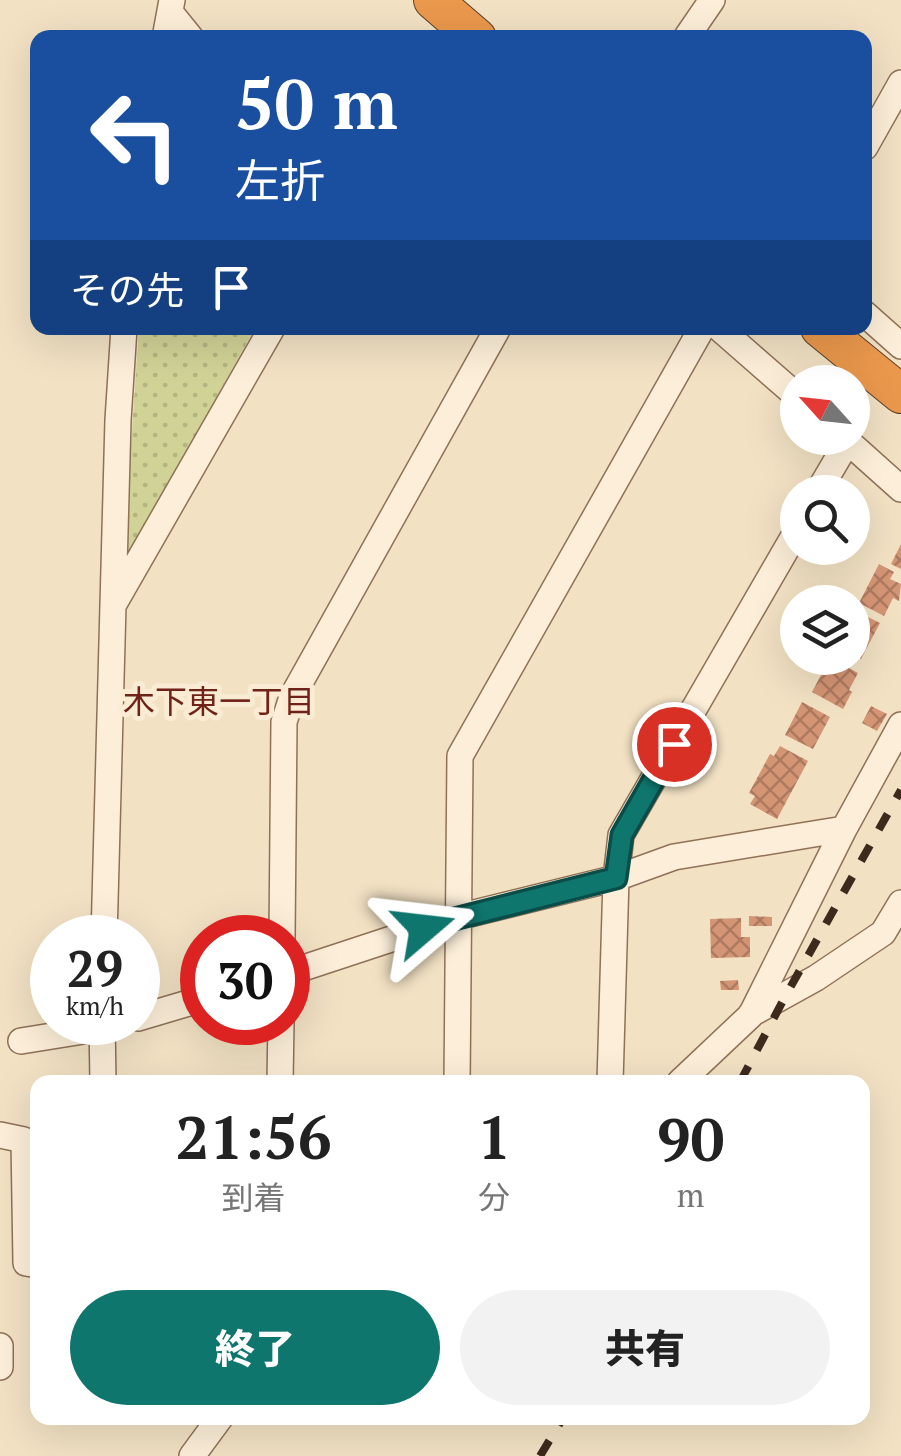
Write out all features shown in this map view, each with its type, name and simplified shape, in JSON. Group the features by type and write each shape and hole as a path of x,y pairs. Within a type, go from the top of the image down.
{"highway":[{"path":"432,0 468,30"},
{"path":"829,335 895,389"}],"street":[{"path":"691,30 712,0"},
{"path":"872,135 901,83"},
{"path":"872,320 901,346"},
{"path":"105,915 124,335"},
{"path":"113,606 268,335"},
{"path":"457,1075 460,756 698,335"},
{"path":"727,335 780,381"},
{"path":"282,915 284,722 292,697 493,336"},
{"path":"864,455 901,488"},
{"path":"610,1075 616,878 622,835 780,560"},
{"path":"751,1014 901,725"},
{"path":"310,966 458,918 616,878 674,857 844,829"},
{"path":"687,1075 751,1014 816,978 883,933 901,903"},
{"path":"20,1041 30,1039"},
{"path":"104,1075 106,1045"},
{"path":"280,1075 281,1045"},
{"path":"0,1135 24,1140 26,1262 30,1263"},
{"path":"0,1346 0,1367"},
{"path":"192,1456 215,1425"}],"green space":[{"path":"139,335 251,335 123,565"}],"building":[{"path":"901,544 901,569 891,564"},
{"path":"879,564 894,572 890,579 901,584 899,601 893,598 884,616 870,609 868,585"},
{"path":"870,618 880,623 870,642"},
{"path":"821,675 857,675 843,709 812,692"},
{"path":"802,702 830,717 813,749 785,735"},
{"path":"871,706 887,714 877,731 862,723"},
{"path":"780,746 808,761 777,819 750,804 755,796 749,793 770,754 774,756"},
{"path":"749,916 772,917 772,926 749,926"},
{"path":"741,918 741,937 750,937 750,957 711,958 710,919"},
{"path":"738,980 739,990 721,990 720,981"}],"railway":[{"path":"744,1075 901,790"},
{"path":"540,1456 559,1425"}],"district":[{"name":"木下東一丁目","path":"219,701"}],"route":[{"path":"424,928 616,878 622,835 674,744"}]}
